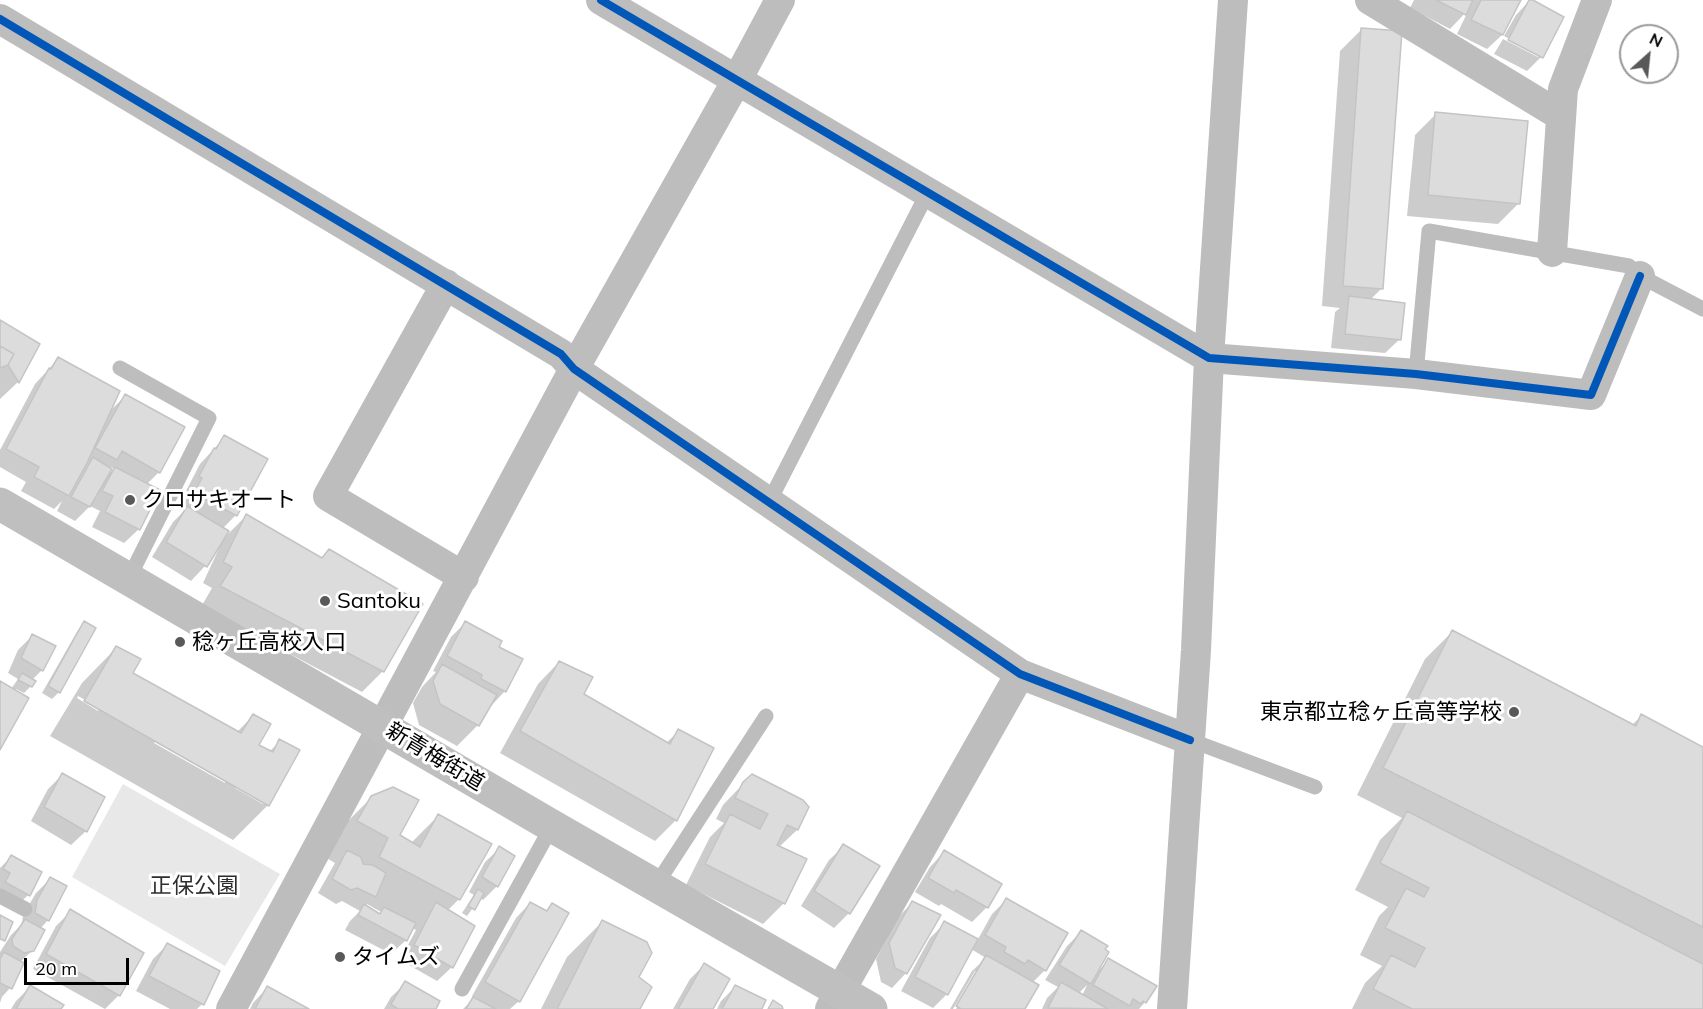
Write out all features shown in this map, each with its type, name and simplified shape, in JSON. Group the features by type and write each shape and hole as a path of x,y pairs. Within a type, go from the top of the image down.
{"main road":[{"name":"新青梅街道","path":"0,504 656,885 835,1000 871,1009"}],"street":[{"path":"601,0 1209,358 1416,374 1591,395 1640,276"},
{"path":"231,1009 574,369 780,0"},
{"path":"1172,1009 1196,650 1209,358 1233,0"},
{"path":"1370,0 1561,116"},
{"path":"1552,252 1563,89 1597,0"},
{"path":"0,19 561,354 574,369 1020,674 1190,740"},
{"path":"446,284 328,496 464,577"},
{"path":"835,1000 1020,674"}],"lane":[{"path":"769,502 928,192"},
{"path":"1416,374 1429,231 1629,266 1640,276 1703,309"},
{"path":"120,368 208,418 129,578"},
{"path":"656,885 766,716"},
{"path":"1190,740 1315,787"},
{"path":"462,989 552,826"},
{"path":"0,896 25,909"}],"green space":[{"name":"正保公園","path":"123,784 280,874 225,966 72,877"}],"building":[{"path":"1436,0 1473,0 1466,15"},
{"path":"1481,0 1521,0 1503,35 1471,20"},
{"path":"1529,0 1564,17 1543,58 1508,40"},
{"path":"1361,28 1402,31 1383,289 1343,286"},
{"path":"1435,112 1528,121 1520,204 1428,195"},
{"path":"1349,296 1405,303 1401,340 1345,334"},
{"path":"0,320 40,344 19,383 8,365 14,354 0,346"},
{"path":"0,346 14,354 8,365 0,368"},
{"path":"58,357 120,391 69,496 34,477 39,467 6,449 49,368 51,369"},
{"path":"125,394 185,427 160,473 122,451 117,460 95,448"},
{"path":"224,435 268,459 237,516 194,493 202,478 199,476"},
{"path":"93,457 112,469 90,507 71,497"},
{"path":"115,467 160,490 140,530 105,512 113,496 102,491"},
{"path":"187,506 229,531 207,567 166,542"},
{"path":"246,514 322,558 329,549 423,604 384,672 220,586 232,567 223,562"},
{"path":"84,621 96,628 60,693 48,686"},
{"path":"465,621 502,641 499,647 523,659 506,692 481,679 482,675 447,656"},
{"path":"1452,630 1636,726 1641,714 1703,747 1703,927 1383,768"},
{"path":"32,634 56,646 43,671 21,658"},
{"path":"116,646 141,659 133,673 241,733 253,714 271,724 259,745 273,752 279,739 300,750 269,806 84,701"},
{"path":"559,661 593,677 584,694 670,744 678,729 714,748 677,821 520,731"},
{"path":"442,664 497,695 479,726 440,704 433,681"},
{"path":"22,673 36,681 32,687 18,680"},
{"path":"0,681 29,698 0,750"},
{"path":"62,773 105,797 87,832 44,807"},
{"path":"752,774 803,800 809,807 798,830 787,825 777,845 807,859 785,904 705,864 730,814 760,829 768,814 735,798 743,782"},
{"path":"393,787 419,800 400,835 420,847 438,814 492,844 460,900 379,857 388,838 357,821 371,796"},
{"path":"1407,811 1703,964 1703,1009 1412,1009 1373,989 1391,955 1415,967 1425,948 1385,928 1406,888 1424,897 1429,888 1380,863"},
{"path":"843,844 880,866 850,914 814,891"},
{"path":"499,846 515,856 498,887 482,877"},
{"path":"347,850 361,857 363,864 373,865 386,873 376,897 357,888 351,890 332,879"},
{"path":"944,850 1002,884 988,908 928,878"},
{"path":"11,855 42,872 30,896 5,882 10,873 3,869"},
{"path":"50,877 67,886 49,921 35,913 37,900"},
{"path":"478,889 484,893 475,910 468,906"},
{"path":"1006,898 1068,933 1046,971 1028,960 1025,964 1004,952 1006,947 985,935"},
{"path":"912,901 941,915 907,974 895,968 889,943"},
{"path":"436,902 475,926 453,968 414,945"},
{"path":"530,902 547,911 552,903 569,913 520,1002 485,982"},
{"path":"364,904 380,914 384,907 416,923 407,941 358,915"},
{"path":"70,909 144,953 120,996 46,954"},
{"path":"0,915 13,922 5,941 0,939"},
{"path":"25,919 45,930 34,951 24,953 13,946 12,939"},
{"path":"602,920 647,942 652,953 639,977 652,987 640,1009 557,1009"},
{"path":"944,921 978,939 948,995 915,977"},
{"path":"1081,930 1108,946 1105,949 1109,952 1091,984 1059,965"},
{"path":"167,943 220,971 204,1005 149,976"},
{"path":"4,952 24,963 12,989 0,983 0,959"},
{"path":"986,955 1039,985 1025,1009 961,1009 956,1006"},
{"path":"1108,958 1157,986 1146,1003 1143,1001 1141,1004 1133,999 1130,1006 1093,985"},
{"path":"704,963 730,979 713,1009 678,1009"},
{"path":"405,981 440,1001 436,1009 398,1009 391,1004"},
{"path":"1061,982 1108,1009 1048,1008"},
{"path":"30,985 64,1005 61,1009 16,1009"},
{"path":"735,985 766,1000 762,1009 722,1009"},
{"path":"267,986 309,1009 255,1009"},
{"path":"473,997 496,1009 466,1009"},
{"path":"773,1000 782,1006 783,1009 768,1009"}],"cycle path":[{"path":"601,0 1209,358 1416,374 1591,395 1640,276"},
{"path":"0,19 561,354 574,369 1020,674 1190,740"}],"place":[{"name":"クロサキオート","path":"130,500"},
{"name":"Santoku","path":"325,601"},
{"name":"稔ヶ丘高校入口","path":"180,642"},
{"name":"東京都立稔ヶ丘高等学校","path":"1514,712"},
{"name":"タイムズ","path":"340,957"}]}
